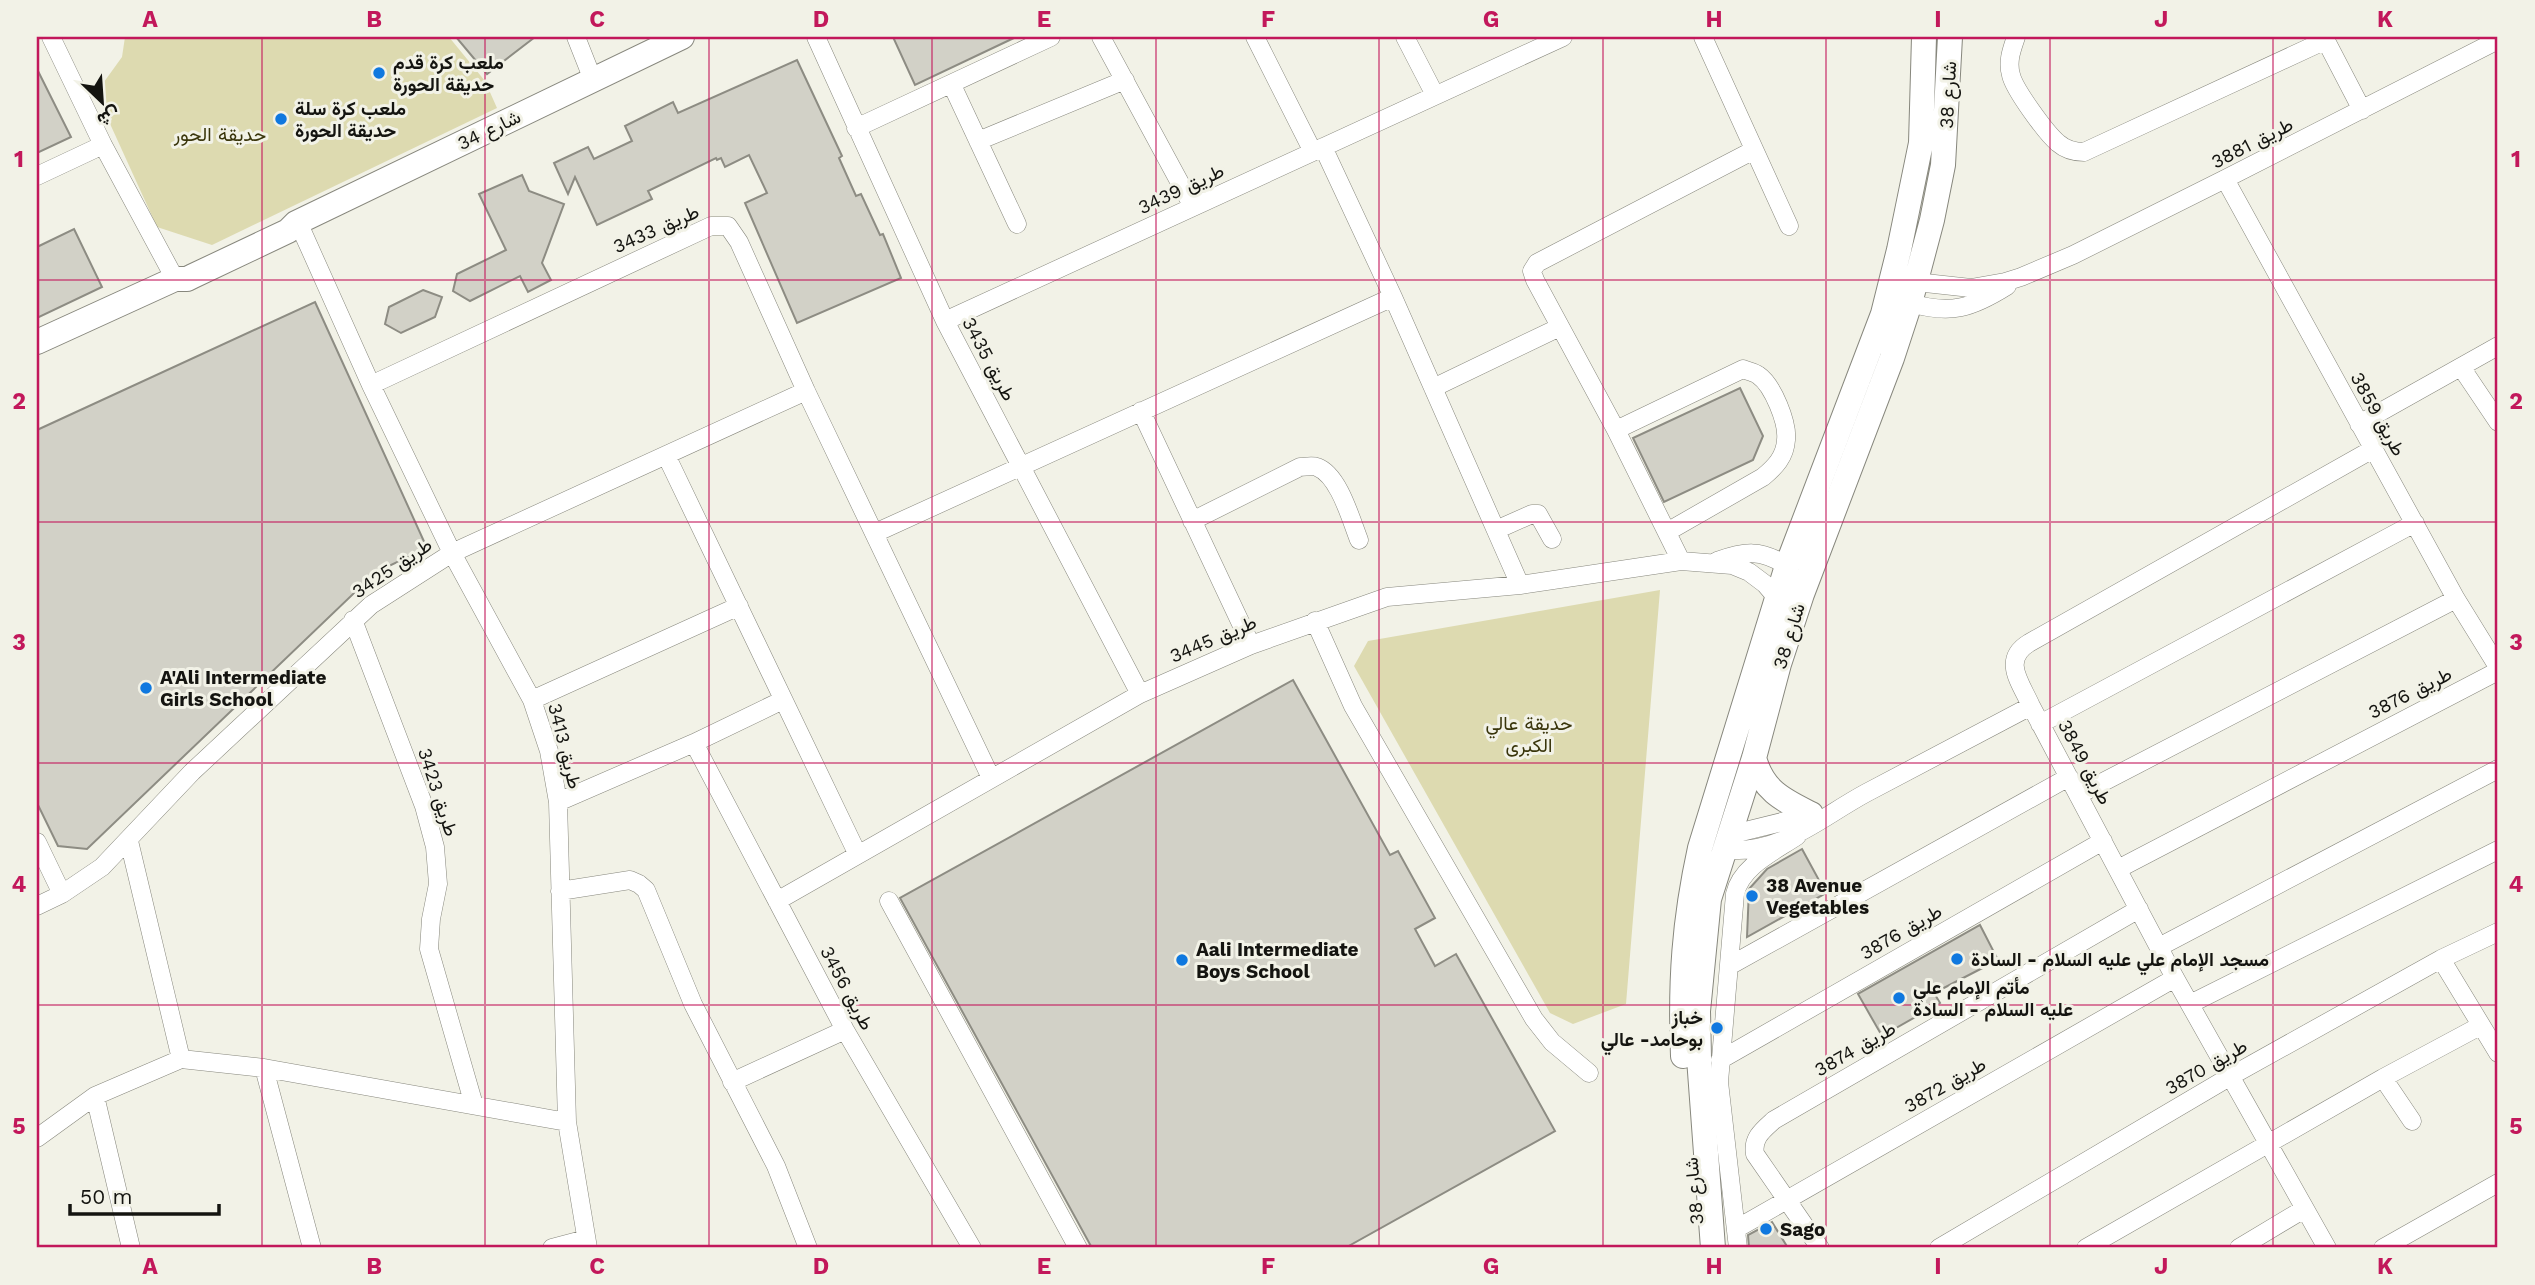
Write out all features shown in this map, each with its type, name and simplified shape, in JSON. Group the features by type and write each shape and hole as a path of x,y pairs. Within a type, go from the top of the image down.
{"street":[{"path":"51,37 103,145 175,279"},
{"path":"576,37 593,80"},
{"name":"شارع 34","path":"37,342 175,279 177,273 187,265 285,221 297,222 682,37"},
{"name":"طريق 3435","path":"816,37 945,321 1140,694"},
{"path":"856,128 1051,37"},
{"path":"1101,37 1193,207"},
{"path":"1405,37 1435,95"},
{"path":"1703,37 1788,226"},
{"name":"شارع 38","path":"1731,1243 1711,1221 1699,1058 1698,1011 1715,841 1787,566 1883,314 1921,144 1924,37"},
{"name":"شارع 38","path":"1699,1248 1684,1075 1681,977 1690,892 1754,758 1779,664 1802,594 1892,358 1932,220 1943,165 1950,37"},
{"path":"2015,37 2009,59 2010,74 2017,89 2058,143 2071,152 2084,152 2325,38 2362,110"},
{"path":"1258,38 1393,297 1520,584"},
{"name":"طريق 3439","path":"945,321 1553,39"},
{"name":"طريق 3881","path":"1910,290 1929,309 1967,307 2021,277 2225,180 2498,40"},
{"path":"978,141 1125,79"},
{"path":"951,85 1017,224"},
{"path":"37,176 103,145"},
{"path":"1681,561 1532,271 1537,263 1754,150"},
{"name":"طريق 3859","path":"2225,180 2456,599 2498,669"},
{"name":"طريق 3413","path":"297,222 371,385 452,553 532,700 549,751 558,802 567,1122 587,1244"},
{"name":"طريق 3433","path":"371,385 711,226 728,226 738,242 990,778"},
{"path":"1883,314 1910,290 1899,250"},
{"path":"875,533 1393,297"},
{"path":"1433,388 1560,327"},
{"path":"2359,424 2498,346"},
{"path":"2461,367 2498,422"},
{"path":"1616,430 1743,369 1758,374 1776,401 1784,421 1786,440 1776,466 1763,477 1667,532"},
{"name":"طريق 3425","path":"37,906 62,894 102,867 192,772 371,605 452,553 806,391"},
{"path":"1141,411 1251,645"},
{"name":"طريق 3849","path":"2327,1248 2175,978 2040,724 2013,667 2014,657 2020,648 2373,449"},
{"path":"666,455 857,853"},
{"path":"1192,521 1300,467 1315,466 1328,473 1339,491 1359,540"},
{"path":"1496,530 1532,514 1538,514 1552,539"},
{"path":"2040,724 2415,523"},
{"path":"1713,562 1734,555 1753,553 1771,556 1787,566 1802,594"},
{"name":"طريق 3445","path":"778,901 857,853 1140,694 1251,645 1315,621 1387,597 1520,584 1681,561 1713,562"},
{"path":"1713,562 1732,565 1749,572 1765,583 1777,598"},
{"path":"2078,795 2456,599"},
{"path":"532,700 739,606"},
{"name":"طريق 3423","path":"353,620 424,806 435,847 438,884 431,919 429,949 474,1105"},
{"path":"1315,621 1353,706 1534,1019 1552,1042 1588,1073"},
{"name":"طريق 3876","path":"2118,869 2498,669"},
{"path":"558,802 694,744 783,700"},
{"path":"1731,1243 1719,1082 1738,881 1751,868 1844,805 2031,706"},
{"name":"طريق 3456","path":"694,744 845,1030 972,1248"},
{"path":"1754,758 1773,793 1811,814"},
{"path":"2159,947 2498,769"},
{"path":"1731,965 2069,777"},
{"path":"1715,841 1844,805"},
{"path":"1715,841 1754,849 1797,836"},
{"path":"129,841 181,1059"},
{"name":"طريق 3876","path":"1720,1060 2103,841"},
{"path":"37,842 62,894"},
{"path":"2190,1004 2498,850"},
{"path":"560,891 630,880 646,890 693,1004 776,1166 808,1248"},
{"path":"1709,899 1723,931 1731,965"},
{"path":"889,901 1078,1248"},
{"name":"طريق 3874","path":"1787,1200 1755,1154 1754,1146 1758,1135 1774,1120 2139,909"},
{"name":"طريق 3870","path":"1939,1248 2231,1076 2441,959 2498,932"},
{"path":"2441,959 2480,1026 2497,1048"},
{"name":"طريق 3872","path":"1731,1243 1787,1200 2175,978"},
{"path":"2086,1248 2480,1026"},
{"path":"732,1082 845,1030"},
{"path":"37,1138 95,1096 181,1059 264,1068 567,1122"},
{"path":"264,1068 312,1248"},
{"path":"2383,1079 2412,1121"},
{"path":"95,1096 131,1248"},
{"path":"2383,1248 2498,1183"},
{"path":"1787,1200 1820,1248"},
{"path":"2239,1248 2304,1209"},
{"path":"552,1248 587,1244"}],"green space":[{"name":"حديقة الحور","path":"125,37 449,37 485,81 497,108 212,245 157,227 96,93 122,57"},
{"name":"حديقة عالي الكبرى","path":"1660,590 1626,1004 1573,1024 1550,1013 1354,666 1368,641"}],"building":[{"path":"456,37 535,37 487,74"},
{"path":"893,37 1016,37 915,85"},
{"path":"797,60 842,156 839,158 856,196 861,194 880,235 883,234 901,278 797,323 745,203 767,193 749,155 725,167 721,158 716,158 648,191 652,199 597,225 575,177 568,194 554,163 588,147 594,159 632,141 625,126 673,102 678,113"},
{"path":"37,69 71,137 37,153"},
{"path":"522,175 529,191 564,204 542,263 551,280 528,292 520,276 470,301 453,291 457,274 506,250 479,194"},
{"path":"74,229 102,287 37,318 37,247"},
{"path":"423,290 442,297 435,317 401,333 385,324 389,307"},
{"name":"A'Ali Intermediate Girls School","path":"315,302 427,548 376,572 87,849 58,846 37,803 37,430"},
{"path":"1740,388 1763,436 1753,460 1664,502 1633,438"},
{"name":"Aali Intermediate Boys School","path":"1293,680 1390,855 1398,851 1435,918 1415,929 1435,966 1456,954 1555,1131 1345,1248 1092,1248 900,898"},
{"path":"1802,849 1826,893 1747,937 1749,889 1767,869"},
{"path":"1980,925 1998,960 1934,993 1940,1003 1882,1036 1858,994"},
{"name":"Sago","path":"1772,1222 1788,1248 1749,1248 1748,1235"}],"place":[{"name":"ملعب كرة قدم حديقة الحورة","path":"379,73"},
{"name":"ملعب كرة سلة حديقة الحورة","path":"281,119"},
{"name":"A'Ali Intermediate Girls School","path":"146,688"},
{"name":"38 Avenue Vegetables","path":"1752,896"},
{"name":"مسجد الإمام علي عليه السلام - السادة","path":"1957,959"},
{"name":"Aali Intermediate Boys School","path":"1182,960"},
{"name":"مأتم الإمام علي عليه السلام - السادة","path":"1899,998"},
{"name":"خباز بوحامد- عالي","path":"1717,1028"},
{"name":"Sago","path":"1766,1229"}]}
